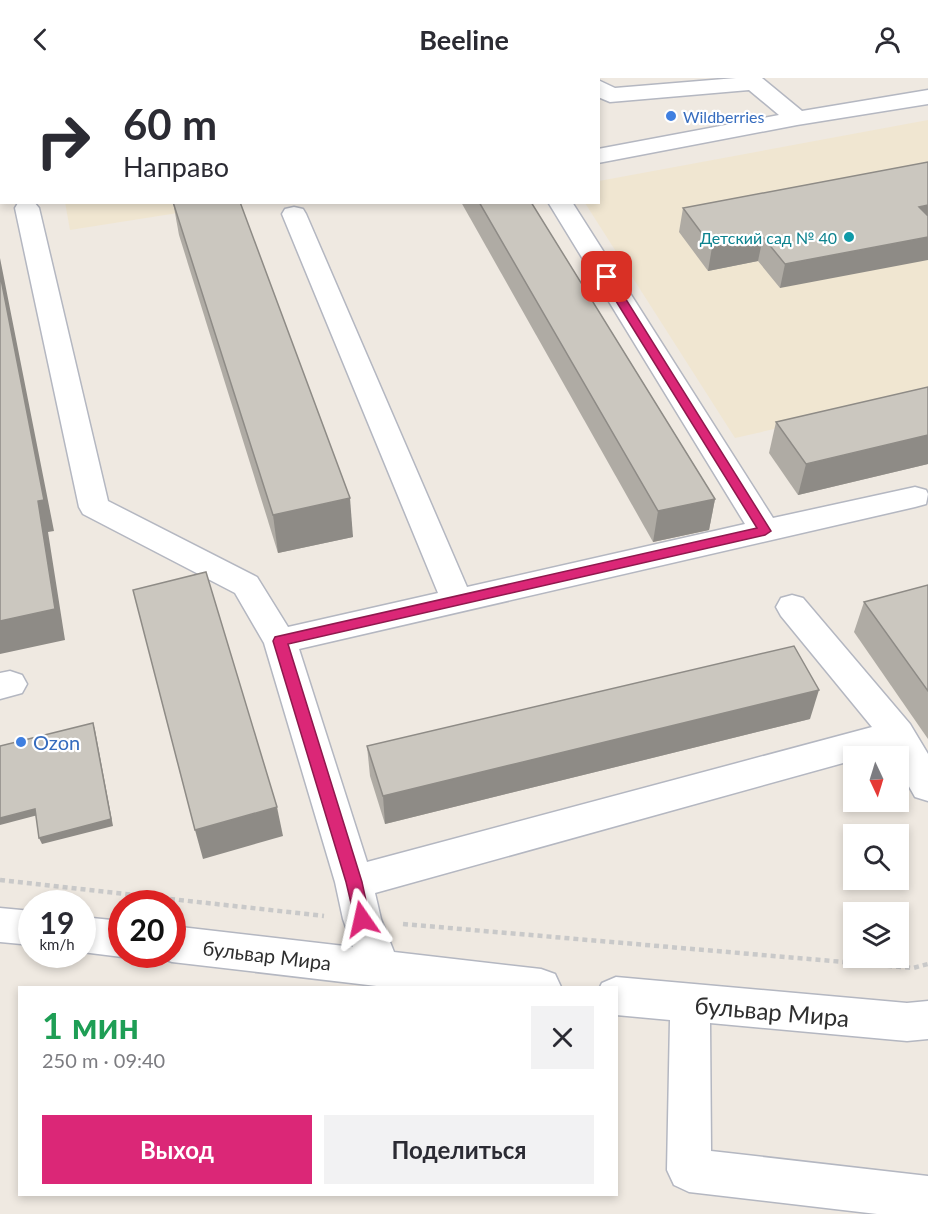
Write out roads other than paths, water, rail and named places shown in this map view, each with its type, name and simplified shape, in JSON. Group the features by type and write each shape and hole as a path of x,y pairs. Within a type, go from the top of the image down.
{"street":[{"path":"600,88 610,95 754,83 797,118"},
{"path":"600,156 797,118 928,97"},
{"path":"561,204 765,531"},
{"path":"27,208 94,507 246,585 280,641 354,882 362,919 381,968"},
{"path":"294,214 457,600"},
{"path":"280,641 765,531 924,501"},
{"path":"792,606 898,734 928,786"},
{"path":"354,882 898,734"},
{"path":"0,925 18,927"},
{"name":"бульвар Мира","path":"186,946 533,986"},
{"name":"бульвар Мира","path":"618,996 690,1005 907,1022 928,1020"},
{"path":"690,1005 689,1170 928,1198"}],"place":[{"name":"Wildberries","path":"671,116"},
{"name":"Детский сад № 40","path":"849,237"},
{"name":"Ozon","path":"21,742"}]}
